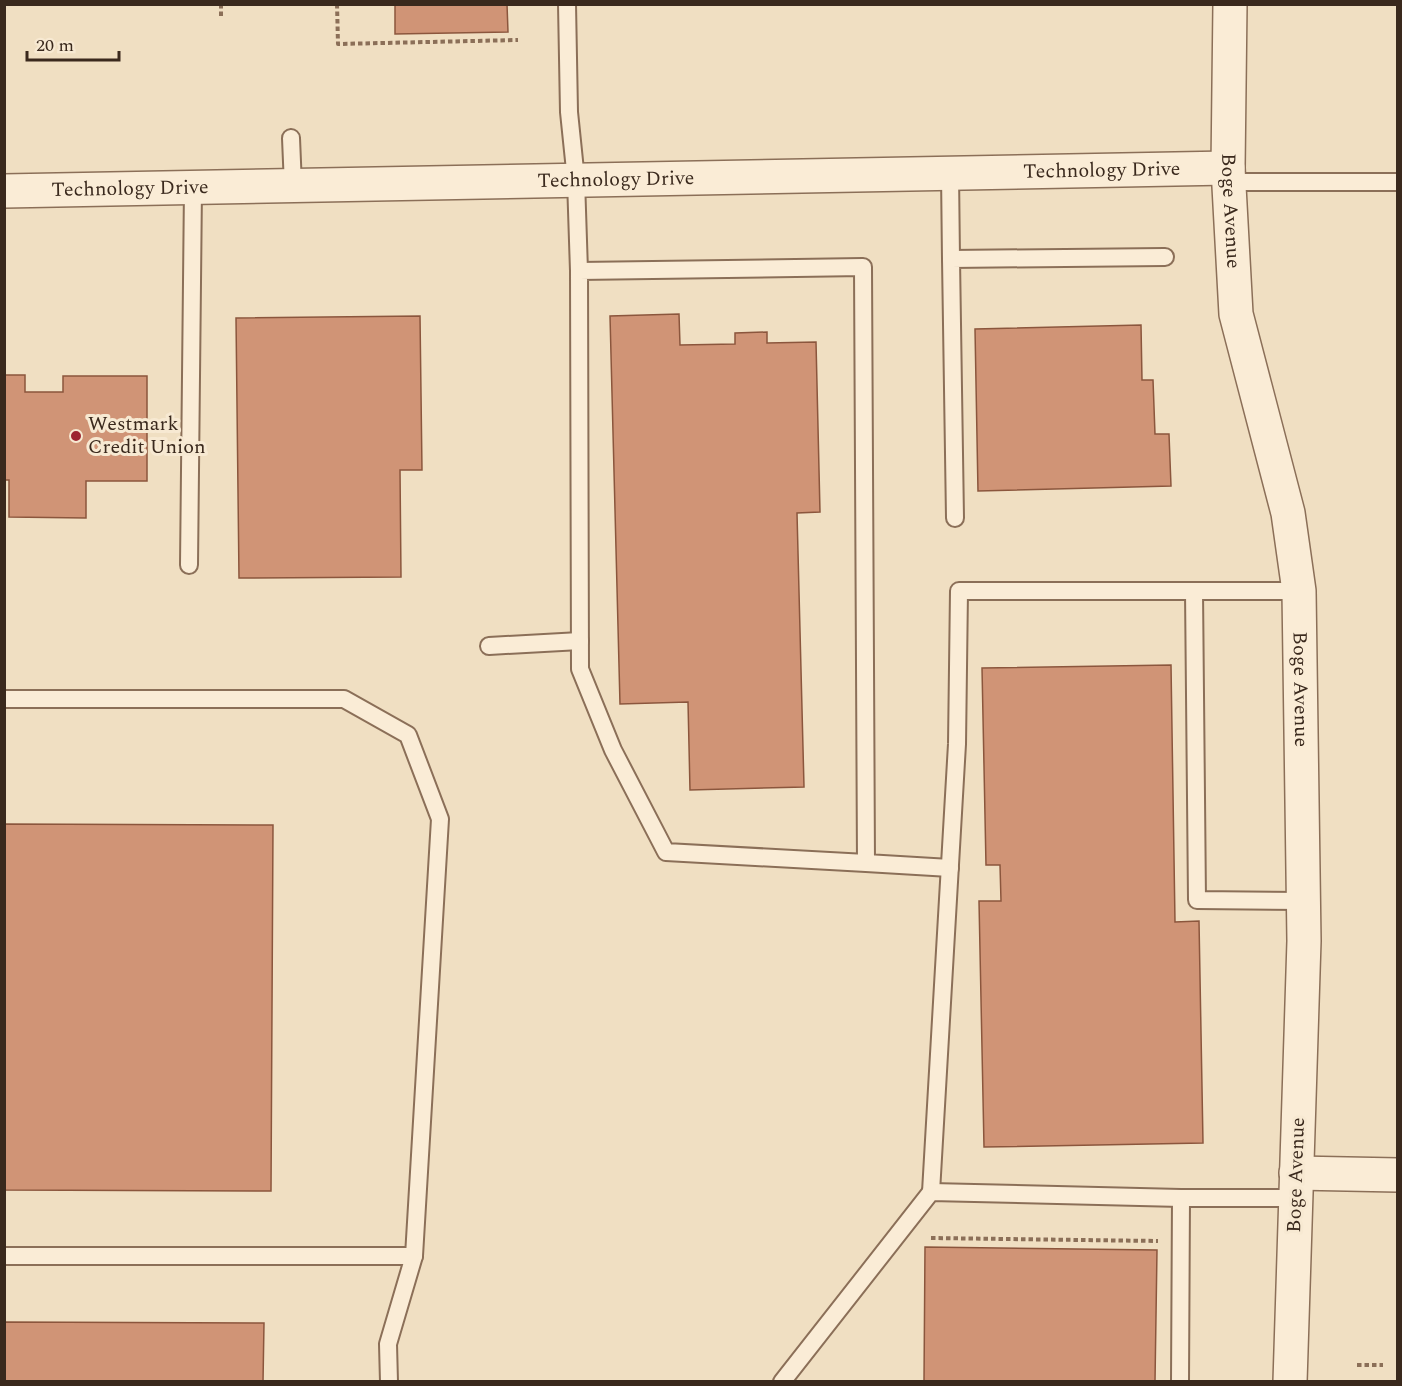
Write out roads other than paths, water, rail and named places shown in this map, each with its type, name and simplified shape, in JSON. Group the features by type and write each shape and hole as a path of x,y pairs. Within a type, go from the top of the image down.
{"street":[{"name":"Boge Avenue","path":"1230,4 1229,175 1236,314 1288,513 1299,591 1304,941 1290,1382"},
{"name":"Technology Drive","path":"4,191 950,173 1229,175"},
{"path":"1295,1186 1398,1175"}],"lane":[{"path":"567,4 569,112 576,180 579,271 580,669 613,750 666,852 950,868"},
{"path":"291,138 293,186"},
{"path":"950,173 955,518"},
{"path":"1229,175 1398,182"},
{"path":"189,565 193,188"},
{"path":"951,259 1165,256"},
{"path":"579,271 863,267 866,863"},
{"path":"782,1382 932,1192 957,744 959,591 1299,591"},
{"path":"1194,591 1197,900 1304,901"},
{"path":"489,646 580,641"},
{"path":"4,699 344,699 408,735 440,819 414,1256 388,1344 389,1382"},
{"path":"932,1192 1181,1198 1295,1186"},
{"path":"1180,1382 1181,1198"},
{"path":"4,1256 414,1256"},
{"path":"801,1358 801,1382"}],"place":[{"name":"Westmark Credit Union","path":"76,436"}]}
